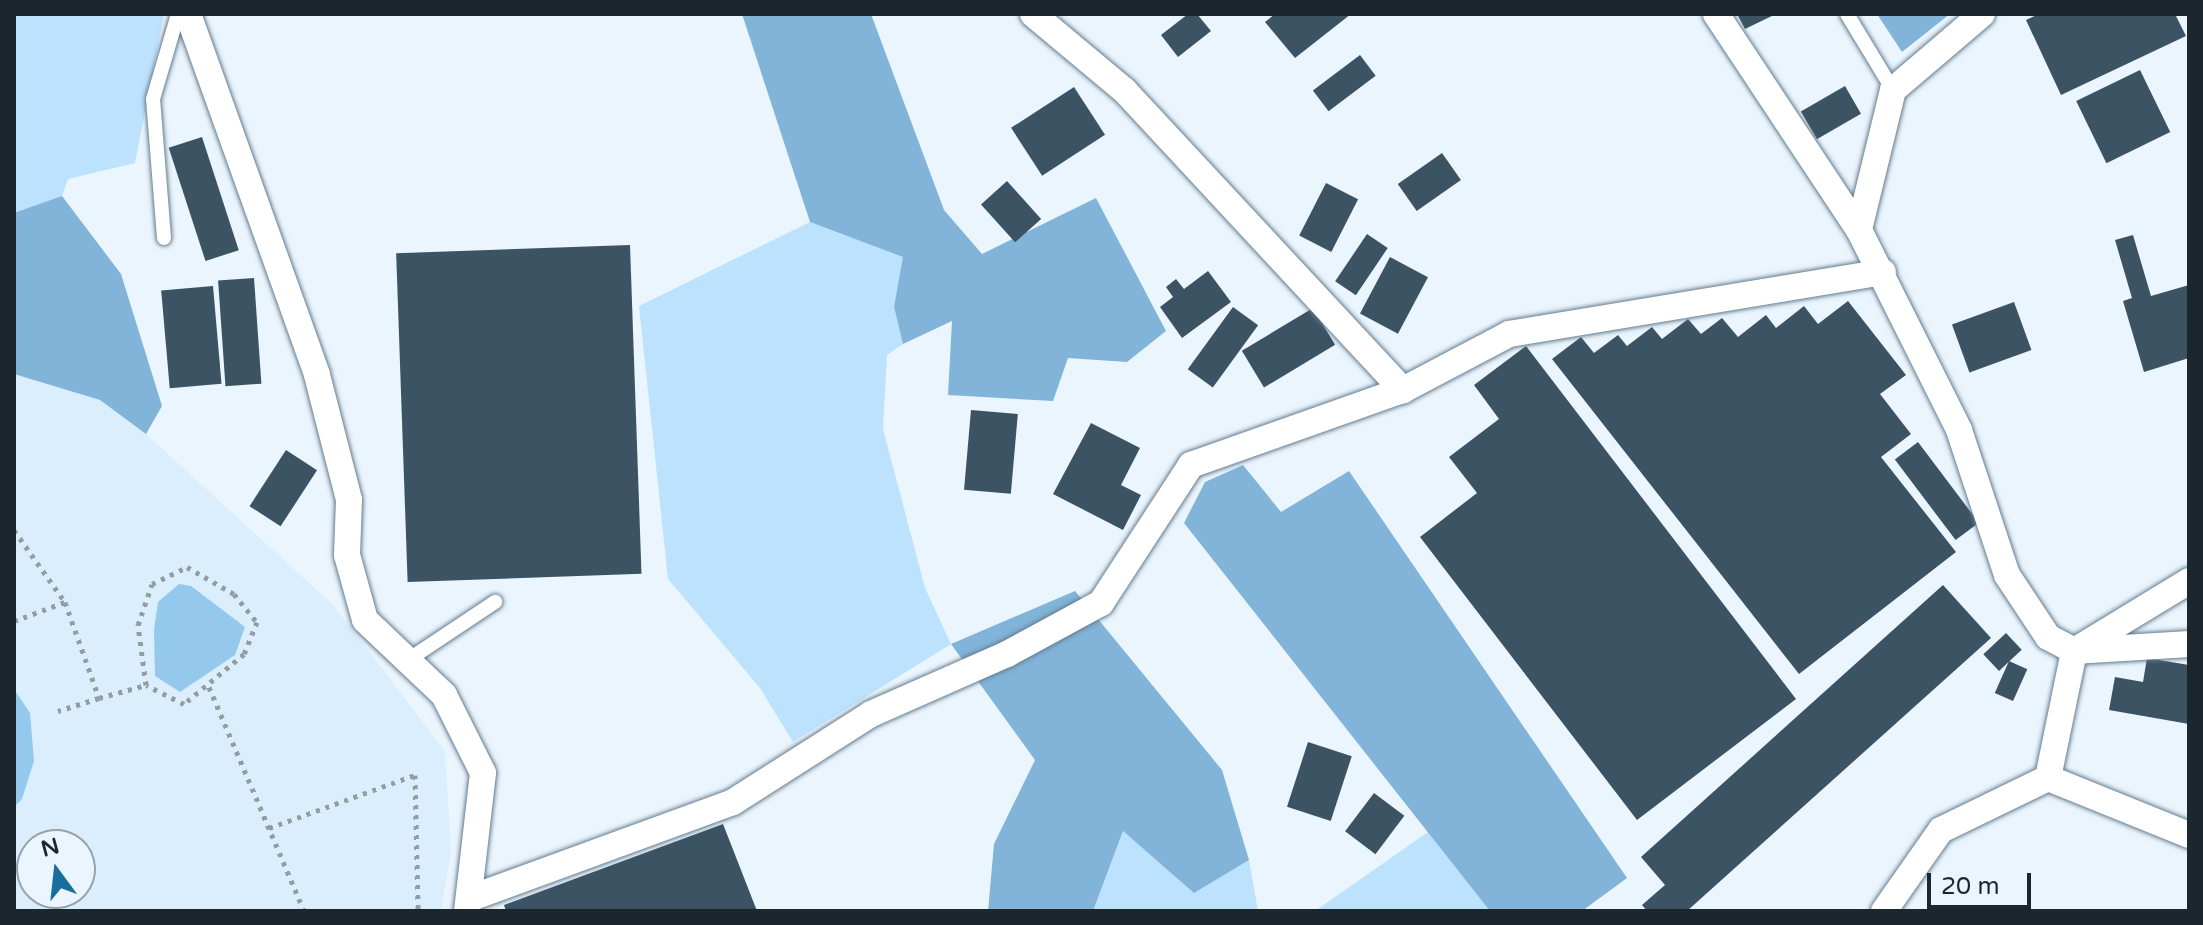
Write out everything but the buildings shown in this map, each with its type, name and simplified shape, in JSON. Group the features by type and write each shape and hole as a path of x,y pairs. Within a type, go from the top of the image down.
{"street":[{"path":"188,14 317,375 349,500 347,555 365,620 444,695 483,773 469,904 733,802 871,714 1007,654 1101,603 1191,465 1403,390 1509,334 1883,272"},
{"path":"1033,14 1124,90 1316,290 1403,390"},
{"path":"1716,14 1859,230 1883,272 1959,430 2007,575 2048,637 2074,651 2189,644"},
{"path":"1859,230 1893,90 1982,14"},
{"path":"2048,778 2074,651 2189,581"},
{"path":"1884,911 1941,830 2048,778 2189,835"}],"lane":[{"path":"164,238 153,99 178,14"},
{"path":"1847,14 1893,90"},
{"path":"408,660 495,602"}],"path":[{"path":"14,530 65,602 99,698"},
{"path":"58,711 146,685 184,704 209,687 244,654 257,622 234,594 187,567 152,584 138,625 146,685"},
{"path":"14,621 65,602"},
{"path":"209,687 304,911"},
{"path":"269,828 415,775 418,911"}],"shaded area":[{"path":"14,14 164,14 135,163 68,179 62,196 16,215"},
{"path":"742,14 871,14 944,210 982,254 1096,198 1166,331 1127,362 1068,358 1053,401 948,395 952,321 903,344 894,307 903,257 810,222"},
{"path":"1877,14 1950,14 1902,52"},
{"path":"62,196 121,274 162,406 146,434 100,400 14,374 14,213"},
{"path":"810,222 904,257 894,307 903,344 887,355 883,429 925,588 951,644 793,742 760,688 668,579 639,306"},
{"path":"14,374 100,400 146,434 333,605 445,751 451,851 441,911 14,911"},
{"path":"1243,465 1281,512 1349,471 1627,878 1582,911 1490,911 1184,523 1205,482"},
{"path":"179,584 191,586 245,627 235,655 180,692 155,676 154,630 158,602"},
{"path":"1075,591 1222,770 1249,860 1194,893 1123,831 1093,911 988,911 994,844 1035,760 951,644"},
{"path":"14,689 30,713 34,761 22,799 14,807"},
{"path":"1123,831 1194,892 1249,860 1258,911 1093,911"},
{"path":"1428,832 1490,911 1315,911"}]}
